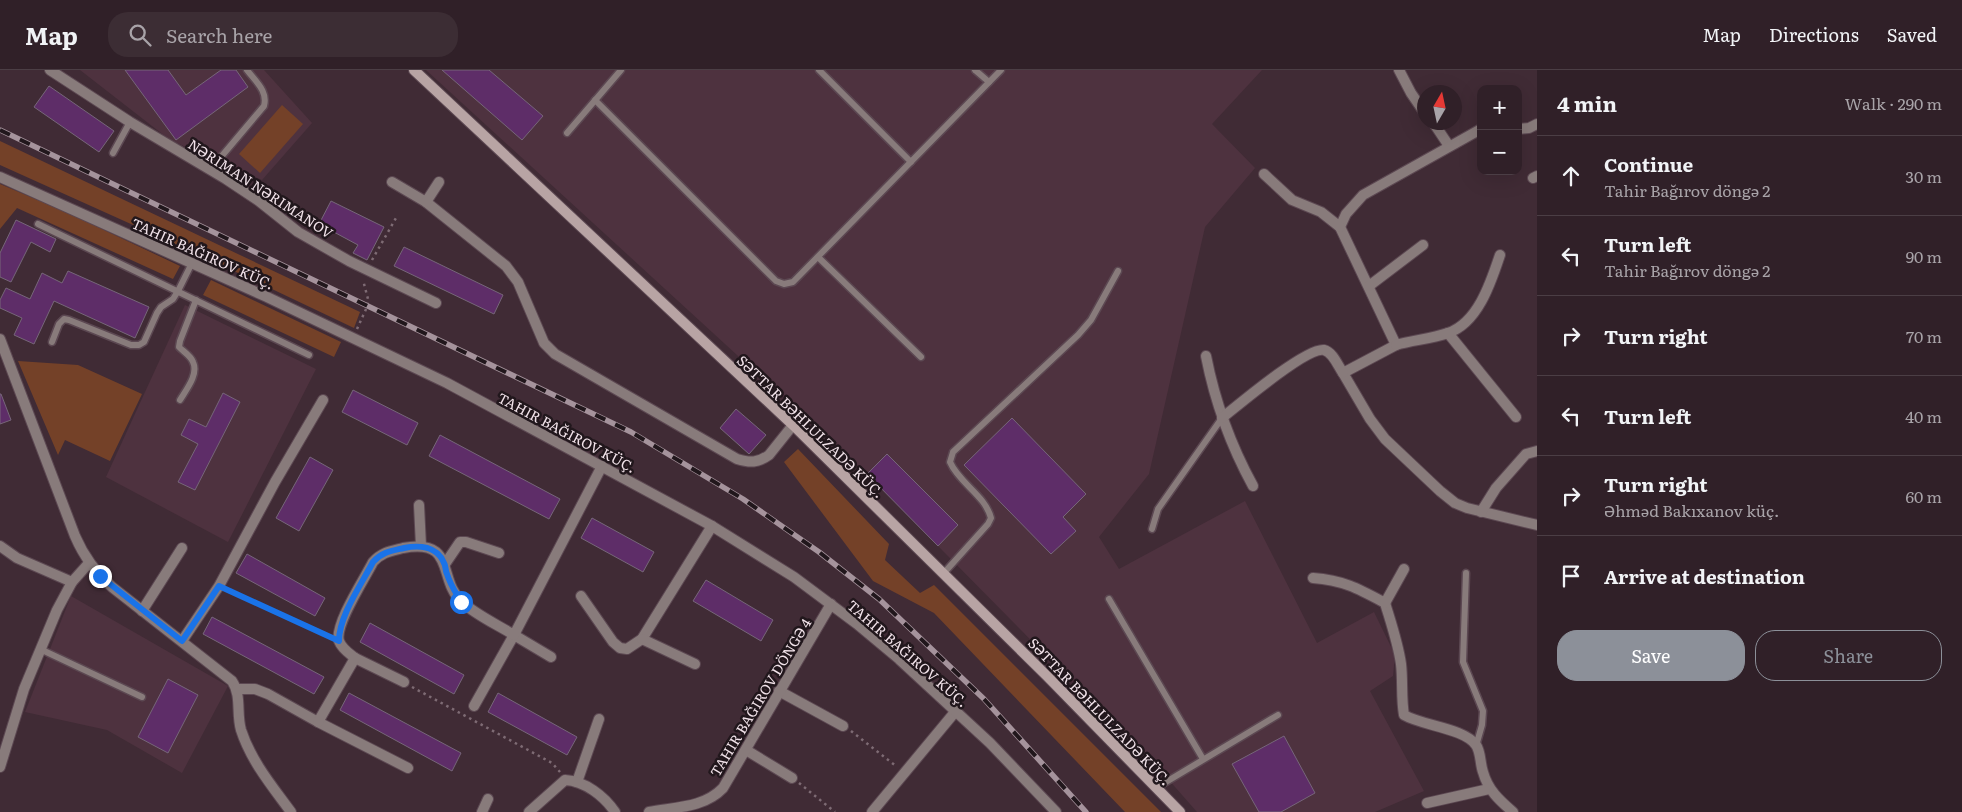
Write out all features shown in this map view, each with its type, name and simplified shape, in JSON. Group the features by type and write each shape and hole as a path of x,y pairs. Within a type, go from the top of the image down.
{"main road":[{"name":"SƏTTAR BƏHLULZADƏ KÜÇ.","path":"414,70 793,425 1047,676 1180,812"}],"street":[{"name":"NƏRIMAN NƏRIMANOV","path":"50,70 130,122 259,201 298,232 348,261 436,303"},
{"path":"1399,70 1410,93 1417,102"},
{"path":"1522,129 1537,124"},
{"path":"1438,130 1449,146"},
{"path":"1340,227 1346,214 1363,195 1479,130"},
{"path":"1264,174 1292,200 1320,212 1340,227 1396,345"},
{"path":"0,177 192,263 447,383 712,526 794,577 900,659 990,743 1056,812"},
{"path":"392,182 426,202 506,266 518,282 544,343 555,354 737,459 748,462 764,459 793,425"},
{"path":"426,202 438,182"},
{"path":"1369,286 1423,245"},
{"path":"1343,374 1396,345 1448,333 1457,329 1477,309 1490,288 1500,256"},
{"path":"1448,333 1516,417"},
{"path":"0,339 2,352 75,536 89,563 100,576 142,611 222,672 237,689 239,717 246,742 256,762 292,812"},
{"path":"1222,418 1273,378 1311,352 1324,350 1331,354 1370,420 1385,439 1440,491 1455,503 1481,512 1537,525"},
{"path":"1206,356 1213,391 1222,418 1236,456 1252,486"},
{"path":"182,641 219,586 322,400"},
{"path":"1481,512 1496,488 1526,454 1537,451"},
{"path":"474,706 514,635 602,466"},
{"path":"418,505 421,546"},
{"path":"581,596 613,642 620,648 627,649 642,640 712,526"},
{"path":"445,564 460,542 466,542 499,553"},
{"path":"0,546 17,558 72,582"},
{"path":"404,682 356,658 343,648 339,641 339,630 343,619 373,562 388,551 421,546 428,548 440,556 445,564 446,573 461,602 551,657"},
{"path":"142,611 182,548"},
{"path":"0,767 24,689 40,649 64,596 72,582 89,563"},
{"path":"1385,603 1404,569"},
{"path":"1313,578 1332,579 1351,585 1385,603 1402,665 1401,701 1404,715 1415,721 1466,737 1476,746 1489,789 1496,798 1513,812"},
{"path":"649,812 706,807 723,788 830,604"},
{"path":"642,640 695,664"},
{"path":"318,722 356,658"},
{"path":"237,689 255,689 268,694 408,768"},
{"path":"779,691 843,726"},
{"path":"872,812 956,712"},
{"path":"577,782 599,719"},
{"path":"746,750 792,778"},
{"path":"529,812 565,780 577,782 600,796 609,803 615,812"},
{"path":"1427,803 1489,789"},
{"path":"482,812 488,799"}],"lane":[{"path":"210,170 264,106 266,98 247,70"},
{"path":"568,133 621,70"},
{"path":"819,70 911,162"},
{"path":"975,70 989,82"},
{"path":"595,100 776,281 784,284 793,282 1001,70"},
{"path":"113,153 130,122"},
{"path":"38,224 309,355"},
{"path":"818,257 921,358"},
{"path":"52,342 58,324 64,319 131,345 139,345 144,342 161,307 173,299 192,263"},
{"path":"943,574 988,524 991,518 988,508 953,470 950,462 953,452 1078,335 1090,320 1118,271"},
{"path":"180,400 194,375 195,367 193,361 179,347 196,300"},
{"path":"1152,529 1158,509 1222,418"},
{"path":"1466,573 1463,662 1483,711 1476,746"},
{"path":"1109,599 1203,759"},
{"path":"40,649 142,697"},
{"path":"1156,788 1278,715"}],"path":[{"path":"219,586 339,641"},
{"path":"404,682 552,763 565,780"},
{"path":"843,726 906,773"},
{"path":"792,778 836,812"}],"shaded area":[{"path":"80,70 264,70 312,123 262,180 170,140"},
{"path":"426,70 1262,70 1212,124 1255,168 1205,227 1149,474 1099,537 1119,569 1245,501 1317,643 1374,612 1395,655 1393,676 1370,691 1424,791 1375,812 1197,812 1168,779 867,474"},
{"path":"282,105 303,124 260,173 239,154"},
{"path":"0,141 360,312 354,328 213,261 0,165"},
{"path":"0,184 64,211 180,266 173,279 17,208 0,229"},
{"path":"211,280 341,342 334,357 203,295"},
{"path":"185,305 316,369 228,542 106,477"},
{"path":"18,361 78,365 142,394 110,461 65,440 58,455"},
{"path":"798,449 889,544 885,560 920,593 934,585 1161,812 1125,812 934,613 873,581 784,462"},
{"path":"71,596 228,686 182,773 107,730 25,712"}],"building":[{"path":"125,70 168,70 186,95 221,70 236,70 248,87 176,140"},
{"path":"442,70 489,70 543,116 522,140"},
{"path":"49,86 114,131 99,152 34,107"},
{"path":"331,201 384,227 367,260 353,253 358,245 319,224"},
{"path":"16,220 56,239 50,252 31,242 11,282 0,277 0,253"},
{"path":"404,247 503,295 494,314 394,266"},
{"path":"68,271 149,307 135,338 54,301 34,344 14,335 22,318 0,308 0,300 6,288 30,299 42,273 62,283"},
{"path":"353,390 418,423 407,445 342,412"},
{"path":"223,393 240,402 195,490 178,482 198,444 181,435 189,419 206,427"},
{"path":"0,394 11,420 0,424"},
{"path":"736,409 766,435 749,454 720,428"},
{"path":"1012,418 1086,494 1063,517 1076,531 1051,554 964,465"},
{"path":"440,435 560,499 549,519 429,456"},
{"path":"887,454 958,525 938,546 867,474"},
{"path":"310,457 333,470 299,531 276,518"},
{"path":"592,518 654,552 643,572 581,538"},
{"path":"247,554 325,598 315,616 236,573"},
{"path":"706,580 773,620 761,641 693,601"},
{"path":"212,617 324,677 314,694 203,634"},
{"path":"370,623 464,675 454,694 360,642"},
{"path":"168,679 198,695 168,753 138,737"},
{"path":"349,693 461,753 452,771 340,710"},
{"path":"498,693 577,737 567,755 488,712"},
{"path":"1284,736 1315,793 1281,812 1259,812 1232,764"}],"railway":[{"path":"0,130 631,432 743,499 819,552 879,599 984,699 1086,812"}],"route":[{"path":"100,576 182,641 219,586 315,628 339,641 339,630 343,619 373,562 388,551 410,547 421,546 428,548 440,556 445,564 446,573 461,602"}]}
